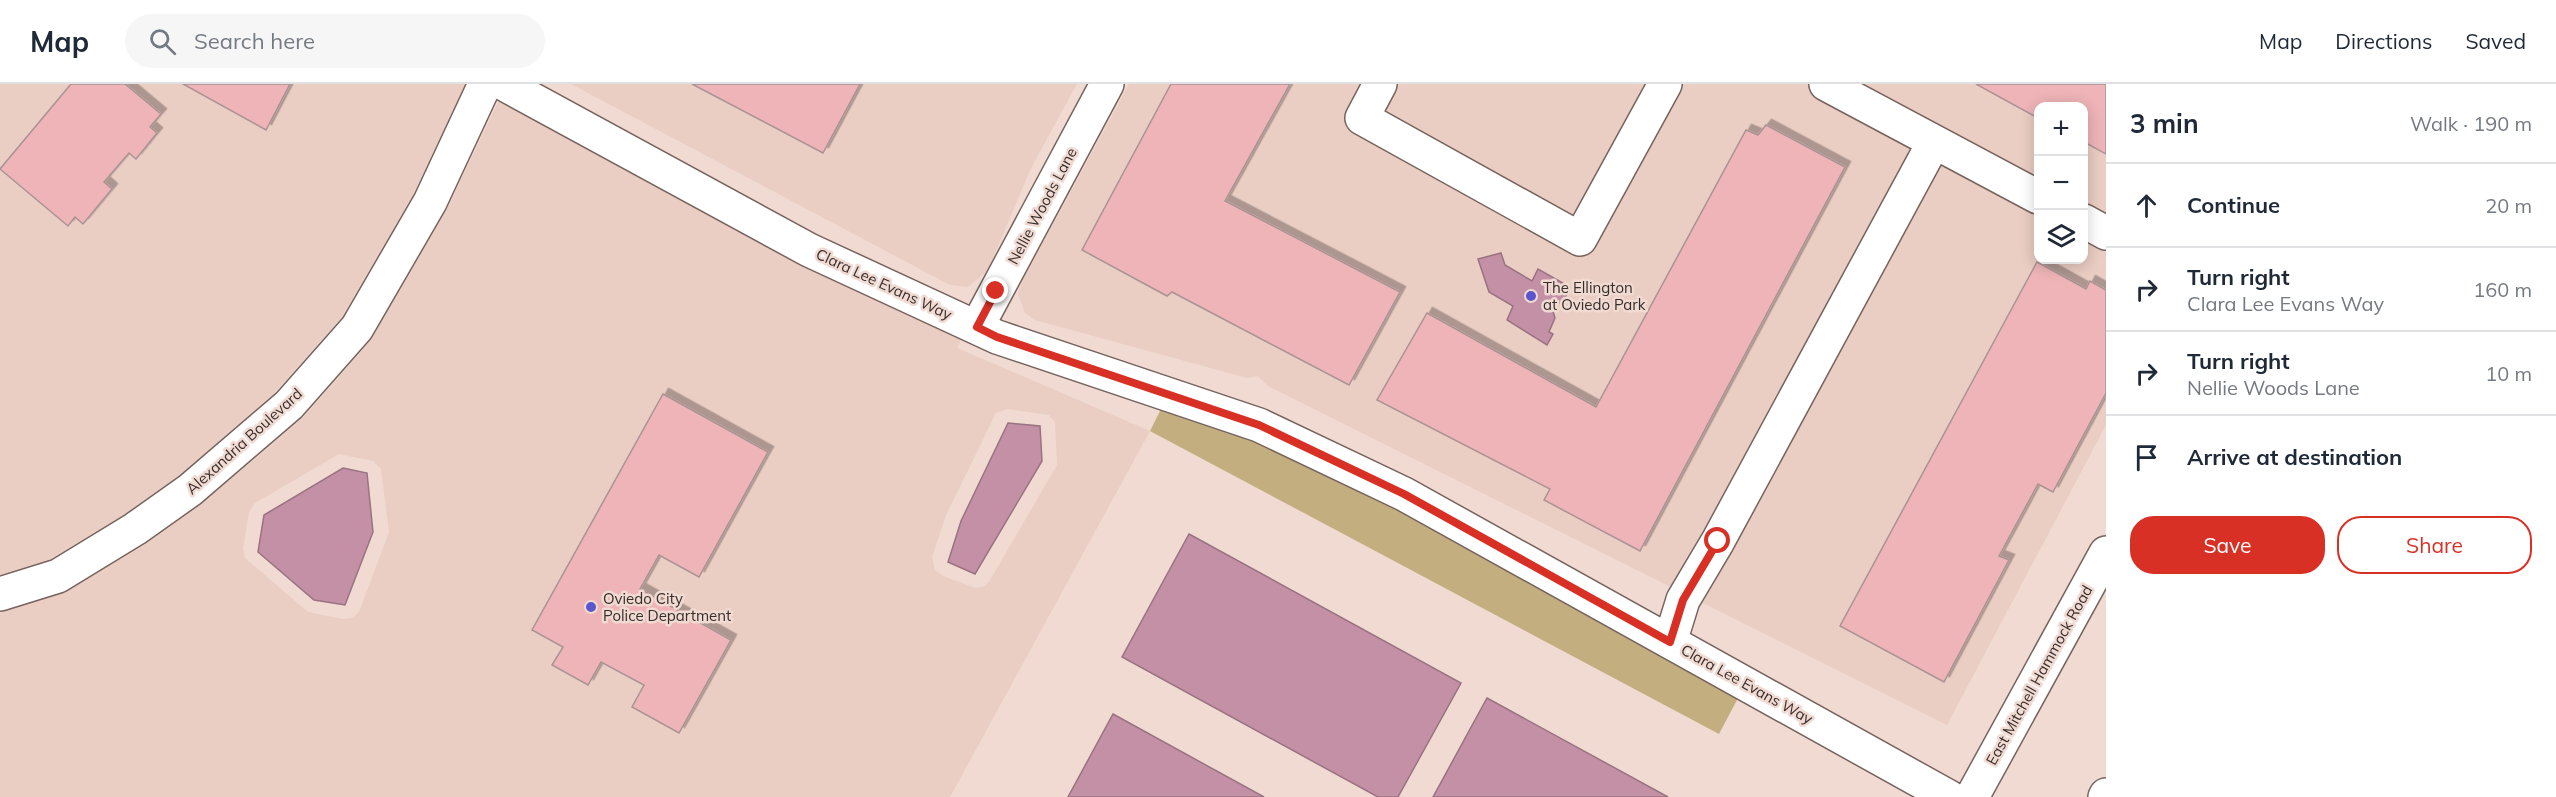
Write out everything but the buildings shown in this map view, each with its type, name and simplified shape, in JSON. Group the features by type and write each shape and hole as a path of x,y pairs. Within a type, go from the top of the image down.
{"street":[{"name":"Alexandria Boulevard","path":"0,594 58,576 135,529 190,490 289,405 357,328 430,202 485,84"},
{"name":"Clara Lee Evans Way","path":"504,84 809,250 997,337 1259,425 1404,494 1949,797"},
{"name":"Nellie Woods Lane","path":"977,327 1107,84"},
{"path":"1380,84 1362,117 1580,239 1665,84"},
{"path":"1826,84 2034,195"},
{"path":"1670,642 1683,600 1718,541 1934,142"},
{"path":"2088,223 2106,233"},
{"name":"East Mitchell Hammock Road","path":"1972,797 2106,553"}],"shaded area":[{"path":"0,84 465,84 414,193 341,318 275,392 178,476 124,515 48,560 0,576"},
{"path":"571,84 1077,84 1031,168 988,270 968,287 950,285"},
{"path":"1129,84 2106,84 2106,425 1947,725 1268,386 1258,376 1247,378 1035,320 1025,313 1018,294 1022,282"},
{"path":"499,100 962,338 957,348 1150,431 950,797 0,797 0,613 65,592 146,544 203,503 303,418 371,340 446,211","holes":["1008,409 1049,415 1055,422 1057,465 989,582 983,587 975,588 943,576 935,570 932,557 946,515 996,413","339,454 373,461 381,469 389,532 359,612 352,618 343,619 308,612 245,558 243,549 249,512 255,503"]},
{"name":"The Ellington at Oviedo Park","path":"1501,253 1505,265 1532,281 1538,269 1570,287 1562,305 1555,300 1552,308 1555,318 1549,332 1553,334 1547,345 1507,320 1513,306 1489,292 1478,259"},
{"path":"1161,409 1254,441 1397,509 1738,698 1719,734 1150,431"},
{"path":"1008,423 1040,426 1042,461 975,574 948,562 961,521"},
{"path":"343,468 367,473 373,532 345,605 314,600 258,552 264,515"},
{"path":"1189,534 1461,683 1398,797 1378,797 1122,657"},
{"path":"1487,698 1668,797 1433,797"},
{"path":"1113,714 1264,797 1068,797"}],"place":[{"name":"The Ellington at Oviedo Park","path":"1531,296"},
{"name":"Oviedo City Police Department","path":"591,607"}],"route":[{"path":"996,291 977,327 997,337 1259,425 1404,494 1670,642 1683,600 1718,541"}]}
